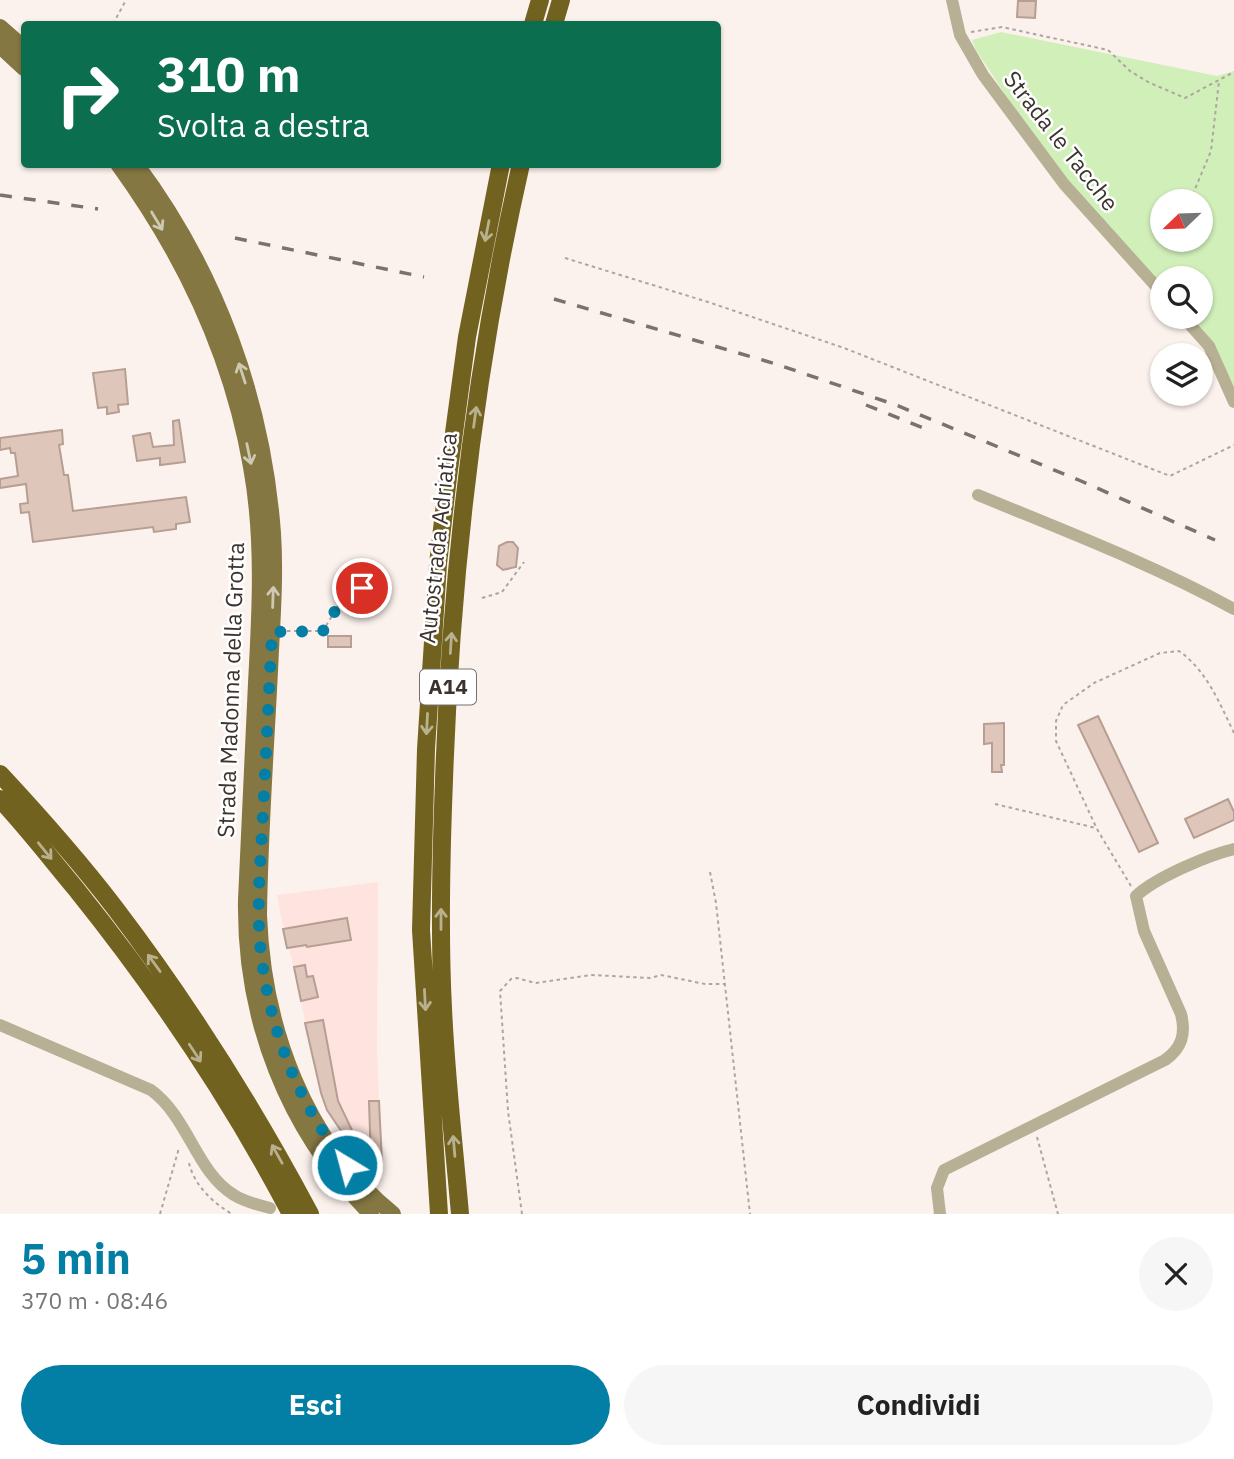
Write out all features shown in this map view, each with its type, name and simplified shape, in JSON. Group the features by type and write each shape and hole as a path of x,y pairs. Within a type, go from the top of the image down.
{"highway":[{"path":"534,21 540,0"},
{"path":"555,21 561,0"},
{"name":"Autostrada Adriatica","path":"439,1214 421,929 425,749 438,564 448,477 467,337 500,168"},
{"name":"Autostrada Adriatica","path":"460,1214 443,1008 441,916 446,722 470,458 489,334 520,168"},
{"path":"0,774 99,888 180,998 255,1115 310,1214"},
{"path":"0,799 21,821 118,942 222,1095 291,1214"}],"main road":[{"path":"0,27 21,45"},
{"path":"0,46 21,65"},
{"name":"Strada Madonna della Grotta","path":"121,168 154,216 200,300 235,397 252,468 259,538 260,597 246,925 249,970 257,1010 278,1075 301,1121 336,1174 371,1214"},
{"name":"Strada Madonna della Grotta","path":"139,168 171,216 212,290 247,387 261,444 273,533 272,632 259,905 261,961 267,993 286,1059 313,1117 361,1183 393,1214"}],"street":[{"name":"Strada le Tacche","path":"952,0 960,35 982,75 1064,184 1150,280"},
{"path":"1194,329 1209,346 1234,402"},
{"path":"978,495 1134,560 1196,588 1234,609"},
{"path":"940,1214 937,1188 944,1170 1166,1060 1177,1052 1184,1027 1181,1014 1144,930 1136,896 1148,885 1214,853 1234,849"},
{"path":"0,1025 151,1090 166,1101 212,1175 223,1187 236,1197 270,1208"}],"path":[{"path":"115,21 126,0"},
{"path":"960,35 1002,27 1108,50 1130,71 1147,82 1185,98 1234,72"},
{"path":"1194,189 1210,152 1220,80"},
{"path":"565,258 844,348 1170,476 1234,445"},
{"path":"482,598 502,592 524,562"},
{"path":"272,632 323,631 338,606 362,588 373,589"},
{"path":"1136,896 1097,829 1056,741 1056,721 1063,705 1094,683 1160,653 1179,651 1194,662 1211,685 1234,733"},
{"path":"995,804 1097,829"},
{"path":"710,872 716,902 750,1214"},
{"path":"522,1214 508,1111 500,991 504,984 517,978 535,983 592,975 650,978 661,975 705,984 725,984"},
{"path":"1035,1125 1058,1214"},
{"path":"160,1214 175,1157 189,1137"}],"shaded area":[{"path":"378,882 377,1051 382,1170 377,1174 370,1171 352,1148 327,1110 287,948 277,895"}],"green space":[{"path":"1001,32 1217,76 1234,71 1234,398 1213,354 1213,343 1206,343 1194,329 1213,329 1213,266 1150,266 1150,280 1064,184 972,40"}],"building":[{"path":"1018,1 1036,1 1035,18 1017,17"},
{"path":"125,369 128,404 118,405 119,412 107,414 107,407 98,408 93,373"},
{"path":"179,420 185,462 160,465 160,458 137,461 133,436 150,433 153,447 174,445 173,421"},
{"path":"62,430 63,444 59,445 64,475 68,475 73,511 186,497 190,522 176,524 176,529 154,532 153,527 33,542 29,512 21,513 20,504 28,503 26,484 0,488 0,479 18,476 15,453 11,453 10,448 0,450 0,438"},
{"path":"513,542 518,548 516,567 503,570 497,565 499,546"},
{"path":"328,636 351,636 351,647 328,647"},
{"path":"1098,716 1158,843 1139,852 1078,725"},
{"path":"1004,723 1004,765 1001,765 1002,772 992,772 992,743 984,744 984,724"},
{"path":"1228,799 1234,812 1234,820 1194,838 1185,819"},
{"path":"347,918 351,940 287,948 283,929"},
{"path":"305,965 307,977 313,976 318,997 301,1001 294,967"},
{"path":"323,1020 338,1101 363,1153 358,1156 327,1110 321,1093 305,1023"},
{"path":"369,1101 379,1101 382,1163 371,1163"}],"railway":[{"path":"0,195 98,209"},
{"path":"235,238 424,277"},
{"path":"554,299 776,364 896,405 1081,481 1215,540"},
{"path":"866,405 931,431"}],"route":[{"path":"347,1165 329,1142 306,1104 275,1027 261,961 259,895 272,632 323,631 338,606 362,588"}]}
